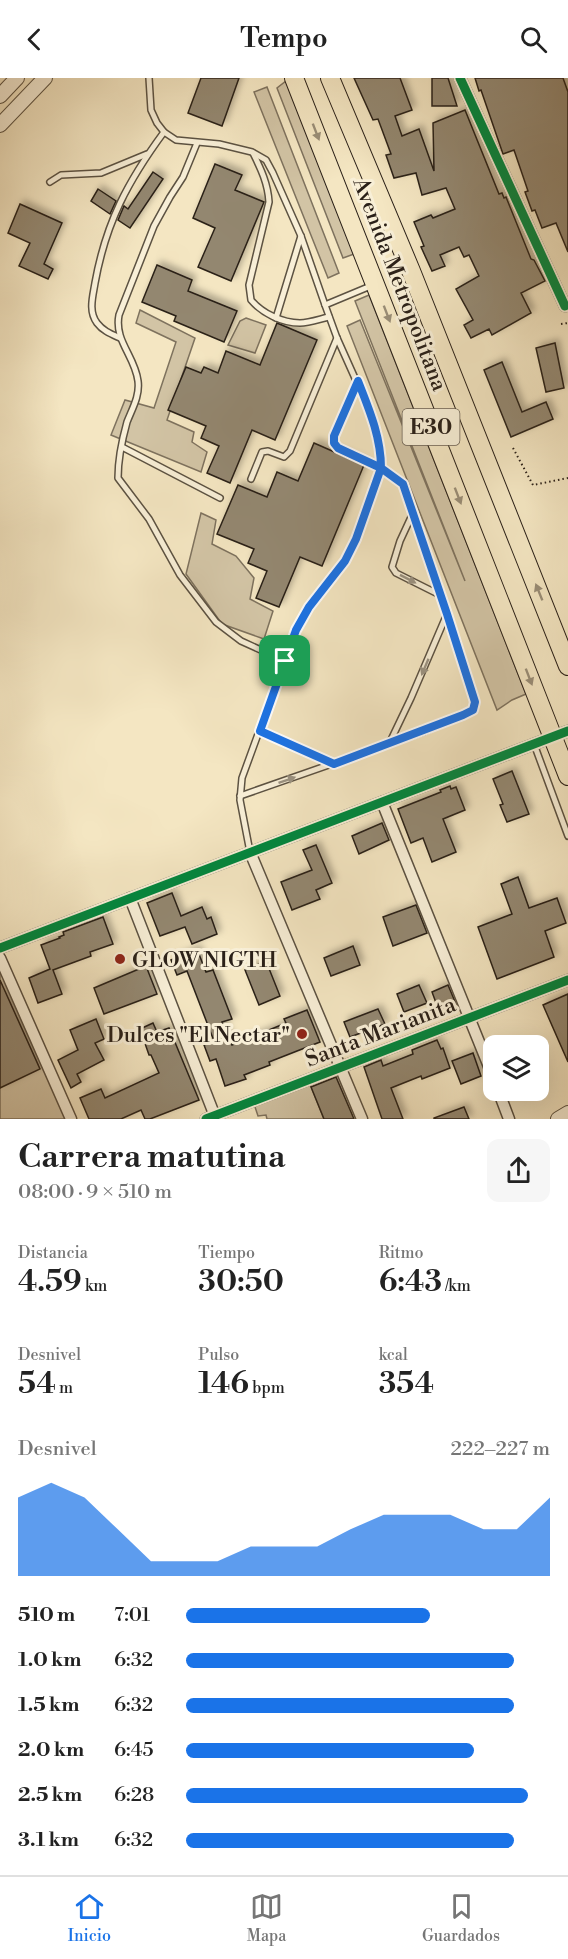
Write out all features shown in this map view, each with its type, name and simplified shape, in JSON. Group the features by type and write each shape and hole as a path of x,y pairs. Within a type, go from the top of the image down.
{"highway":[{"name":"Avenida Metropolitana","path":"294,78 375,284 560,734 568,776"},
{"name":"Avenida Metropolitana","path":"330,78 411,271 568,666"}],"street":[{"path":"17,78 1,93 17,107"},
{"path":"0,125 45,78"},
{"path":"460,78 566,306"},
{"path":"0,948 560,734"},
{"path":"382,802 483,1050"},
{"path":"250,852 362,1119"},
{"path":"130,898 212,1118"},
{"path":"0,958 71,1119"},
{"name":"Santa Marianita","path":"212,1118 568,980"},
{"path":"502,1101 509,1119"},
{"path":"558,1119 568,1113"}],"lane":[{"path":"149,78 151,110 164,132 176,140 219,144 252,152 266,160 301,236 329,317 358,381 379,442 381,468 356,539 345,561 309,607 296,630 242,778 240,796 250,852"},
{"path":"120,338 105,332 96,321 91,305 100,256 114,213 127,186 164,132"},
{"path":"197,143 183,177 154,226 122,305 118,321 120,338 126,347 138,381 137,395 122,447 118,478 149,519 180,575 216,622 242,641 285,661"},
{"path":"252,152 266,182 269,202 249,285 249,294 255,304 276,318 301,323 329,317"},
{"path":"50,182 61,175 101,173 148,153"},
{"path":"276,318 301,236"},
{"path":"325,305 375,284"},
{"path":"251,479 262,452 268,451 284,457 290,451 337,338"},
{"path":"240,796 423,732 473,710 475,702 403,484 381,468 338,448 334,443 334,436 358,381"},
{"path":"122,447 220,498"},
{"path":"412,513 392,567 396,573 440,595"},
{"path":"389,744 447,614"},
{"path":"260,731 334,764"},
{"path":"534,744 568,836"}],"path":[{"path":"561,324 568,323"},
{"path":"513,448 533,485 568,478"}],"shaded area":[{"path":"286,81 354,254 343,258 277,88"},
{"path":"267,87 339,273 328,278 254,92"},
{"path":"369,295 526,694 497,710 347,326 360,320 465,581 355,301"},
{"path":"140,310 195,338 167,420 194,432 192,442 207,452 201,472 111,435 125,400 154,408 176,342 136,323"},
{"path":"246,318 266,325 255,353 228,345 240,321"},
{"path":"201,513 216,520 212,544 236,556 254,578 250,599 273,611 264,639 222,624 186,574"},
{"path":"0,971 66,1119 0,1119"},
{"path":"310,1084 324,1119 267,1119 266,1115 258,1116 254,1104"}],"building":[{"path":"201,78 239,78 222,126 188,113"},
{"path":"354,78 400,78 412,110 395,116 402,136 419,129 434,171 433,123 465,110 499,194 502,193 504,198 506,197 531,259 534,260 545,281 521,293 531,313 492,335 489,329 471,338 464,325 473,320 456,289 479,276 469,255 464,257 459,247 440,255 445,266 432,271 421,247 424,246 414,222 431,215 433,218 455,209 446,188 422,195 416,173 394,178 386,155 391,154 378,119 373,120"},
{"path":"432,78 448,78 457,106 432,106"},
{"path":"475,78 563,78 568,92 568,252 556,223 542,228 535,210 532,211 525,192 528,191 514,150 503,154"},
{"path":"215,164 242,175 235,190 264,202 231,281 198,267 215,228 193,218"},
{"path":"153,172 163,179 130,228 118,220 124,206 128,209"},
{"path":"98,189 116,201 110,214 91,201"},
{"path":"20,204 62,223 44,264 53,269 48,279 19,266 30,243 8,233"},
{"path":"157,265 192,280 188,291 237,311 224,342 174,321 176,316 142,302"},
{"path":"277,323 317,340 275,440 252,430 230,483 207,473 219,446 201,438 206,426 168,410 186,367 201,373 204,367 218,373 226,351 260,365"},
{"path":"555,343 564,388 546,392 536,348"},
{"path":"502,362 522,412 546,402 553,419 511,437 484,370"},
{"path":"314,443 364,465 322,566 300,557 279,607 256,598 267,571 248,563 254,549 217,534 238,485 267,497 277,472 298,481"},
{"path":"512,771 529,814 507,822 493,779"},
{"path":"450,786 451,789 456,787 465,810 443,819 456,852 432,862 423,838 411,843 398,809 441,792 440,790"},
{"path":"382,823 389,840 359,854 352,836"},
{"path":"316,845 332,883 316,890 320,899 292,910 281,882 312,870 303,850"},
{"path":"518,877 529,908 557,898 566,923 545,931 554,957 497,979 478,927 512,914 501,884"},
{"path":"172,893 181,916 202,907 207,919 211,917 217,934 192,944 185,927 160,936 147,903"},
{"path":"416,905 427,933 393,946 383,917"},
{"path":"103,917 113,944 90,952 91,956 53,970 62,994 38,1003 29,978 50,969 41,945 60,938 64,935 63,932"},
{"path":"353,946 360,965 331,976 324,958"},
{"path":"197,949 206,972 213,970 232,1019 222,1022 232,1045 286,1023 284,1019 307,1010 320,1042 269,1062 270,1065 244,1075 246,1079 225,1086 216,1059 210,1061 204,1045 214,1041 187,971 177,975 171,960"},
{"path":"266,961 280,996 259,1005 245,970"},
{"path":"146,966 157,994 104,1014 94,988"},
{"path":"0,980 40,1069 0,1088"},
{"path":"419,985 427,1003 404,1012 397,994"},
{"path":"448,985 456,1004 439,1011 432,992"},
{"path":"568,994 568,1062 543,1005"},
{"path":"378,1009 385,1024 350,1037 344,1022"},
{"path":"96,1019 104,1039 95,1043 104,1060 77,1074 81,1082 71,1088 58,1060 78,1050 70,1030"},
{"path":"153,1023 157,1032 169,1028 199,1100 150,1119 145,1119 141,1110 121,1119 89,1119 80,1098 101,1089 105,1098 159,1073 149,1055 140,1029"},
{"path":"437,1040 441,1049 443,1048 450,1068 391,1088 403,1119 382,1119 364,1067 381,1060 383,1066 413,1054 412,1050"},
{"path":"473,1053 481,1076 461,1084 452,1061"},
{"path":"336,1077 354,1119 324,1119 311,1087"},
{"path":"464,1107 469,1119 434,1119 434,1118"}],"cycle path":[{"path":"460,78 565,306"},
{"path":"0,948 568,731"},
{"path":"206,1119 568,980"}],"place":[{"name":"GLOW NIGTH","path":"120,959"},
{"name":"Dulces \"El Nectar\"","path":"302,1034"}],"route":[{"path":"285,661 260,731 334,764 423,732 473,710 475,702 403,484 381,468 379,442 358,381 334,436 334,443 338,448 381,468 356,539 345,561 309,607 296,630 285,661"}]}
